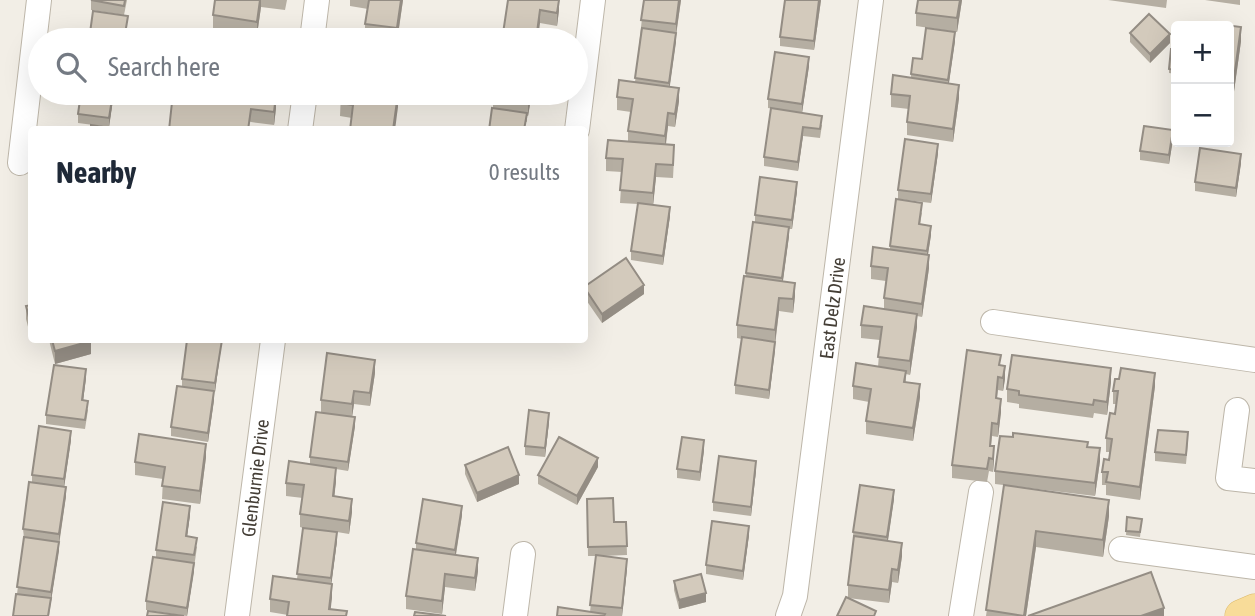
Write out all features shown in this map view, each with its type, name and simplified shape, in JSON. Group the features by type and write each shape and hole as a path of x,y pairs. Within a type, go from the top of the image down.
{"main road":[{"path":"1241,616 1255,610"}],"street":[{"path":"36,28 39,0"},
{"path":"314,28 317,0"},
{"path":"588,41 593,0"},
{"name":"East Delz Drive","path":"788,616 795,596 872,0"},
{"path":"20,163 28,94"},
{"path":"301,126 303,105"},
{"path":"577,126 580,105"},
{"path":"993,322 1255,360"},
{"name":"Glenburnie Drive","path":"237,616 273,343"},
{"path":"1237,411 1228,478 1255,481"},
{"path":"961,616 981,492"},
{"path":"1122,550 1255,567"},
{"path":"515,616 523,554"}],"building":[{"path":"91,0 125,0 124,6"},
{"path":"215,0 260,0 257,22 213,15"},
{"path":"369,0 401,0 397,28 365,24"},
{"path":"508,0 559,0 557,13 540,10 538,28 504,28"},
{"path":"644,0 679,0 676,24 641,20"},
{"path":"785,0 819,0 814,41 780,37"},
{"path":"918,0 960,0 957,18 916,13"},
{"path":"93,11 128,16 126,28 91,28"},
{"path":"1149,14 1170,34 1150,54 1130,33"},
{"path":"1234,26 1241,27 1234,78"},
{"path":"642,28 676,33 669,83 635,78"},
{"path":"926,28 955,32 948,80 911,74 913,58 922,59"},
{"path":"775,52 809,57 802,104 768,99"},
{"path":"893,75 959,85 953,129 907,122 910,96 891,94"},
{"path":"619,80 679,88 675,114 668,113 665,136 628,131 633,99 617,97"},
{"path":"79,105 111,105 109,118 78,114"},
{"path":"172,105 275,105 274,112 251,109 249,126 169,126"},
{"path":"353,105 396,105 394,126 350,126"},
{"path":"492,108 527,113 525,126 490,126"},
{"path":"771,108 822,116 820,129 803,127 798,162 764,157"},
{"path":"1144,126 1171,130 1169,155 1140,151"},
{"path":"905,139 938,144 931,194 898,190"},
{"path":"608,140 674,145 673,165 656,164 653,193 620,190 623,159 606,158"},
{"path":"1200,148 1241,154 1236,188 1195,182"},
{"path":"760,177 797,182 792,220 755,215"},
{"path":"896,199 922,203 919,224 931,226 927,251 890,246"},
{"path":"638,203 670,207 663,256 631,251"},
{"path":"753,222 789,227 782,278 746,273"},
{"path":"873,247 929,255 922,304 884,298 888,268 871,266"},
{"path":"626,258 644,285 602,314 588,293 588,284"},
{"path":"744,276 795,283 793,299 779,298 775,330 737,325"},
{"path":"864,306 917,314 910,361 878,357 882,327 861,325"},
{"path":"742,337 775,342 769,390 735,385"},
{"path":"53,343 84,343 55,351"},
{"path":"187,343 222,343 215,383 182,379"},
{"path":"967,350 1001,355 999,365 1005,366 1003,378 998,377 996,398 1001,399 998,424 992,423 990,446 994,446 993,459 989,458 987,469 952,465"},
{"path":"327,353 375,360 370,393 354,391 352,404 321,400"},
{"path":"1012,355 1111,368 1107,402 1094,400 1093,405 1019,395 1019,391 1007,389"},
{"path":"856,363 906,371 904,382 920,384 913,428 866,421 871,389 853,386"},
{"path":"54,365 86,369 82,400 88,401 85,420 46,415"},
{"path":"1121,368 1155,373 1140,487 1106,482 1108,472 1102,472 1104,459 1109,460 1112,439 1106,438 1110,413 1115,414 1118,391 1113,391"},
{"path":"177,386 214,391 208,433 171,427"},
{"path":"529,410 549,413 545,448 525,446"},
{"path":"316,412 355,417 348,462 310,457"},
{"path":"39,426 71,431 64,479 32,475"},
{"path":"1158,430 1188,432 1186,455 1155,452"},
{"path":"1013,433 1088,442 1087,447 1100,448 1095,483 995,471 1000,436 1013,437"},
{"path":"139,434 206,444 200,491 162,486 165,467 135,462"},
{"path":"559,437 598,458 577,496 538,475"},
{"path":"682,437 704,440 700,472 677,469"},
{"path":"508,447 519,475 477,493 465,465"},
{"path":"719,456 756,461 751,507 713,502"},
{"path":"289,461 336,468 333,496 352,499 349,521 300,514 304,485 286,483"},
{"path":"29,482 66,487 59,534 23,529"},
{"path":"860,485 894,490 887,537 853,532"},
{"path":"1004,485 1109,500 1103,540 1036,531 1024,616 986,610"},
{"path":"613,498 614,522 626,522 627,546 588,547 587,499"},
{"path":"423,499 462,506 455,550 416,543"},
{"path":"163,502 190,506 186,536 197,538 194,555 156,550"},
{"path":"1127,517 1142,519 1140,532 1126,531"},
{"path":"712,521 749,526 743,571 706,565"},
{"path":"303,528 337,532 331,578 297,574"},
{"path":"854,536 902,543 898,570 892,569 889,590 848,585"},
{"path":"24,537 59,542 51,592 17,587"},
{"path":"413,549 478,558 475,578 445,574 442,601 406,596"},
{"path":"596,555 627,559 622,608 590,605"},
{"path":"153,557 194,563 187,608 146,601"},
{"path":"1151,572 1164,608 1141,616 1028,616"},
{"path":"701,574 706,593 679,600 674,581"},
{"path":"273,576 332,584 329,609 347,611 346,616 287,616 289,602 270,599"},
{"path":"16,594 51,598 48,616 13,616"},
{"path":"846,597 876,611 874,616 837,616"},
{"path":"558,607 605,614 557,616"},
{"path":"148,611 184,616 147,616"},
{"path":"415,612 446,616 414,616"}]}
